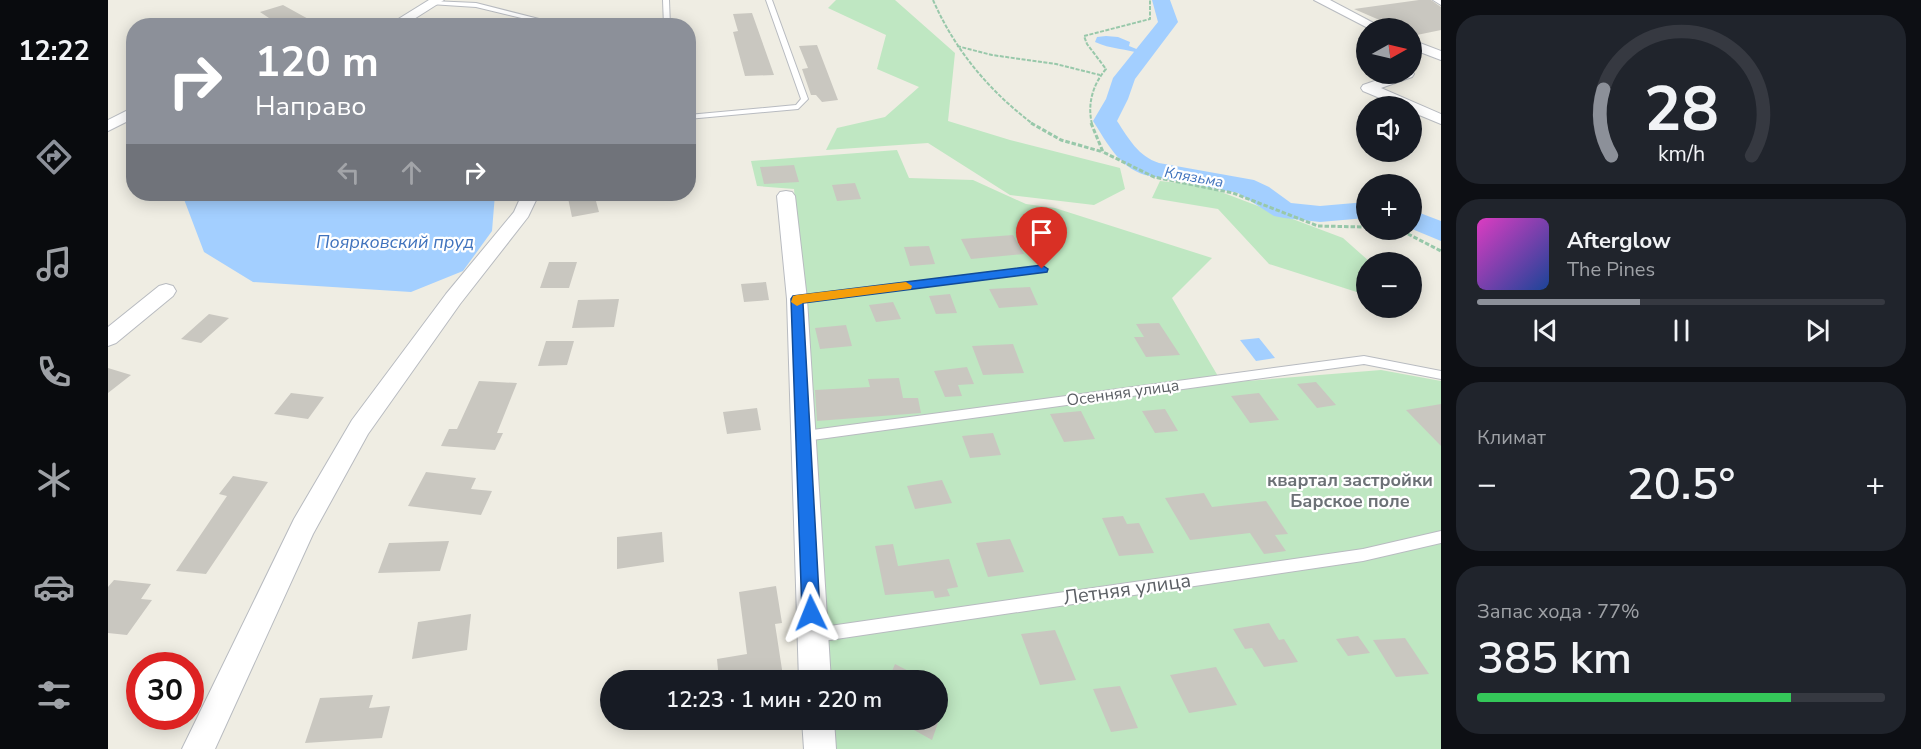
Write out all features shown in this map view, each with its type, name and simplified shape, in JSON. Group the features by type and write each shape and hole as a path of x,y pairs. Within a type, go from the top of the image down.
{"street":[{"path":"1320,0 1357,18"},
{"path":"405,18 431,1"},
{"path":"1386,96 1368,88 1425,66"},
{"path":"1422,111 1441,119"},
{"path":"108,126 126,116"},
{"path":"786,196 797,299 814,670"},
{"path":"198,749 303,528 360,427 453,298 522,213 527,201"},
{"path":"108,338 166,291"},
{"path":"819,730 820,749"}],"lane":[{"path":"666,0 667,18"},
{"path":"696,116 798,107 805,99 769,0"},
{"path":"431,1 476,4 529,18"},
{"path":"797,299 1042,269"},
{"name":"Осенняя улица","path":"805,436 1364,360 1441,375"},
{"name":"Летняя улица","path":"812,635 1363,555 1441,537"}],"path":[{"path":"933,0 938,14 963,57 1001,96 1045,132 1068,143 1103,152 1154,177 1233,193 1317,226 1356,227"},
{"path":"1103,152 1088,107 1100,75 1106,69 1087,44 1084,36 1150,19 1150,0"},
{"path":"957,46 990,56 1053,63 1081,73 1100,75"},
{"path":"1420,240 1441,251"}],"green space":[{"path":"836,0 895,0 955,53 948,121 1010,140 1120,168 1125,189 1094,205 1010,195 928,143 826,150 837,128 885,117 919,87 877,69 886,35 828,8"},
{"path":"897,150 909,178 973,180 1026,204 1055,208 1212,258 1172,298 1222,383 1381,370 1441,381 1441,749 836,749 834,730 948,730 948,670 828,670 794,189 757,186 751,161"},
{"path":"1160,181 1205,186 1343,238 1359,252 1356,252 1356,292 1269,264 1218,209 1152,198"}],"water":[{"path":"1097,37 1118,37 1130,42 1129,46 1144,52 1142,54 1095,42"},
{"name":"Поярковский пруд","path":"185,201 494,201 492,231 463,271 411,292 253,282 204,252"},
{"path":"1259,338 1275,358 1256,361 1240,340"}],"building":[{"path":"1431,0 1441,7 1441,30 1422,34 1422,18 1375,18 1354,9"},
{"path":"283,5 307,18 269,18 260,12"},
{"path":"752,13 774,75 745,76 733,32 738,31 733,14"},
{"path":"817,45 838,100 822,102 816,95 811,95 802,69 808,68 799,46"},
{"path":"794,165 799,182 764,184 760,167"},
{"path":"855,183 861,199 837,201 832,185"},
{"path":"569,201 596,201 599,212 572,217"},
{"path":"1013,235 1024,254 971,259 961,239"},
{"path":"929,246 935,264 910,266 904,247"},
{"path":"549,262 577,262 569,288 540,288"},
{"path":"766,282 769,300 744,302 741,284"},
{"path":"1030,287 1038,305 999,308 989,289"},
{"path":"950,294 957,313 936,314 929,296"},
{"path":"619,299 614,327 572,328 578,300"},
{"path":"893,302 901,319 876,322 869,305"},
{"path":"209,314 229,318 201,343 181,339"},
{"path":"1159,323 1180,355 1146,357 1134,337 1144,337 1136,324"},
{"path":"846,325 852,346 820,349 815,328"},
{"path":"546,341 574,341 567,365 538,366"},
{"path":"1013,344 1024,373 983,375 972,346"},
{"path":"967,367 974,384 958,385 962,396 945,397 934,371"},
{"path":"108,368 131,375 108,393"},
{"path":"899,378 903,398 918,398 921,413 817,421 815,390 870,387 868,379"},
{"path":"479,381 517,383 497,433 503,433 495,450 441,446 449,429 457,429"},
{"path":"1316,382 1336,405 1317,408 1297,384"},
{"path":"291,393 324,397 308,419 274,414"},
{"path":"1259,393 1279,420 1250,423 1231,396"},
{"path":"1441,404 1441,446 1406,410"},
{"path":"757,408 761,430 727,434 723,412"},
{"path":"1165,409 1178,431 1155,433 1142,411"},
{"path":"1081,411 1095,439 1064,442 1050,414"},
{"path":"993,433 1001,455 970,458 962,436"},
{"path":"426,472 476,478 471,489 492,491 481,515 408,506"},
{"path":"233,476 268,482 206,574 176,571 227,496 219,494"},
{"path":"942,480 952,503 915,509 907,486"},
{"path":"1204,493 1212,507 1266,501 1288,534 1275,535 1286,551 1264,554 1250,533 1190,540 1165,498"},
{"path":"1123,516 1127,524 1139,523 1154,553 1119,556 1102,518"},
{"path":"662,532 664,562 617,569 617,537"},
{"path":"1010,539 1024,572 988,577 976,543"},
{"path":"449,541 440,571 378,573 389,543"},
{"path":"893,544 898,566 949,559 958,587 947,589 950,596 935,598 933,591 885,595 875,546"},
{"path":"114,580 151,584 141,599 152,600 127,635 108,633 108,587"},
{"path":"776,586 782,623 775,624 782,670 718,670 717,659 747,654 739,592"},
{"path":"471,614 467,650 412,659 418,622"},
{"path":"1269,623 1279,640 1284,639 1298,662 1264,667 1252,648 1245,649 1233,629"},
{"path":"1055,630 1076,680 1040,685 1021,634"},
{"path":"1358,636 1370,653 1348,656 1336,639"},
{"path":"1405,638 1429,674 1396,677 1373,640"},
{"path":"895,664 907,670 893,670"},
{"path":"1216,667 1237,705 1189,713 1170,675"},
{"path":"1120,686 1138,728 1111,732 1093,689"},
{"path":"373,695 369,708 390,706 382,738 305,743 320,698"},
{"path":"914,730 936,730 932,740"}],"waterway":[{"name":"Клязьма","path":"1161,0 1168,22 1124,78 1117,99 1105,121 1129,157 1139,165 1154,170 1245,186 1260,193 1284,210 1320,214 1356,211"},
{"name":"Клязьма","path":"1422,223 1441,232"}],"slow traffic":[{"path":"797,302 797,299 906,286"}],"district":[{"name":"квартал застройки Барское поле","path":"1350,490"}],"route":[{"path":"811,613 805,436 797,299 1042,269"}]}
